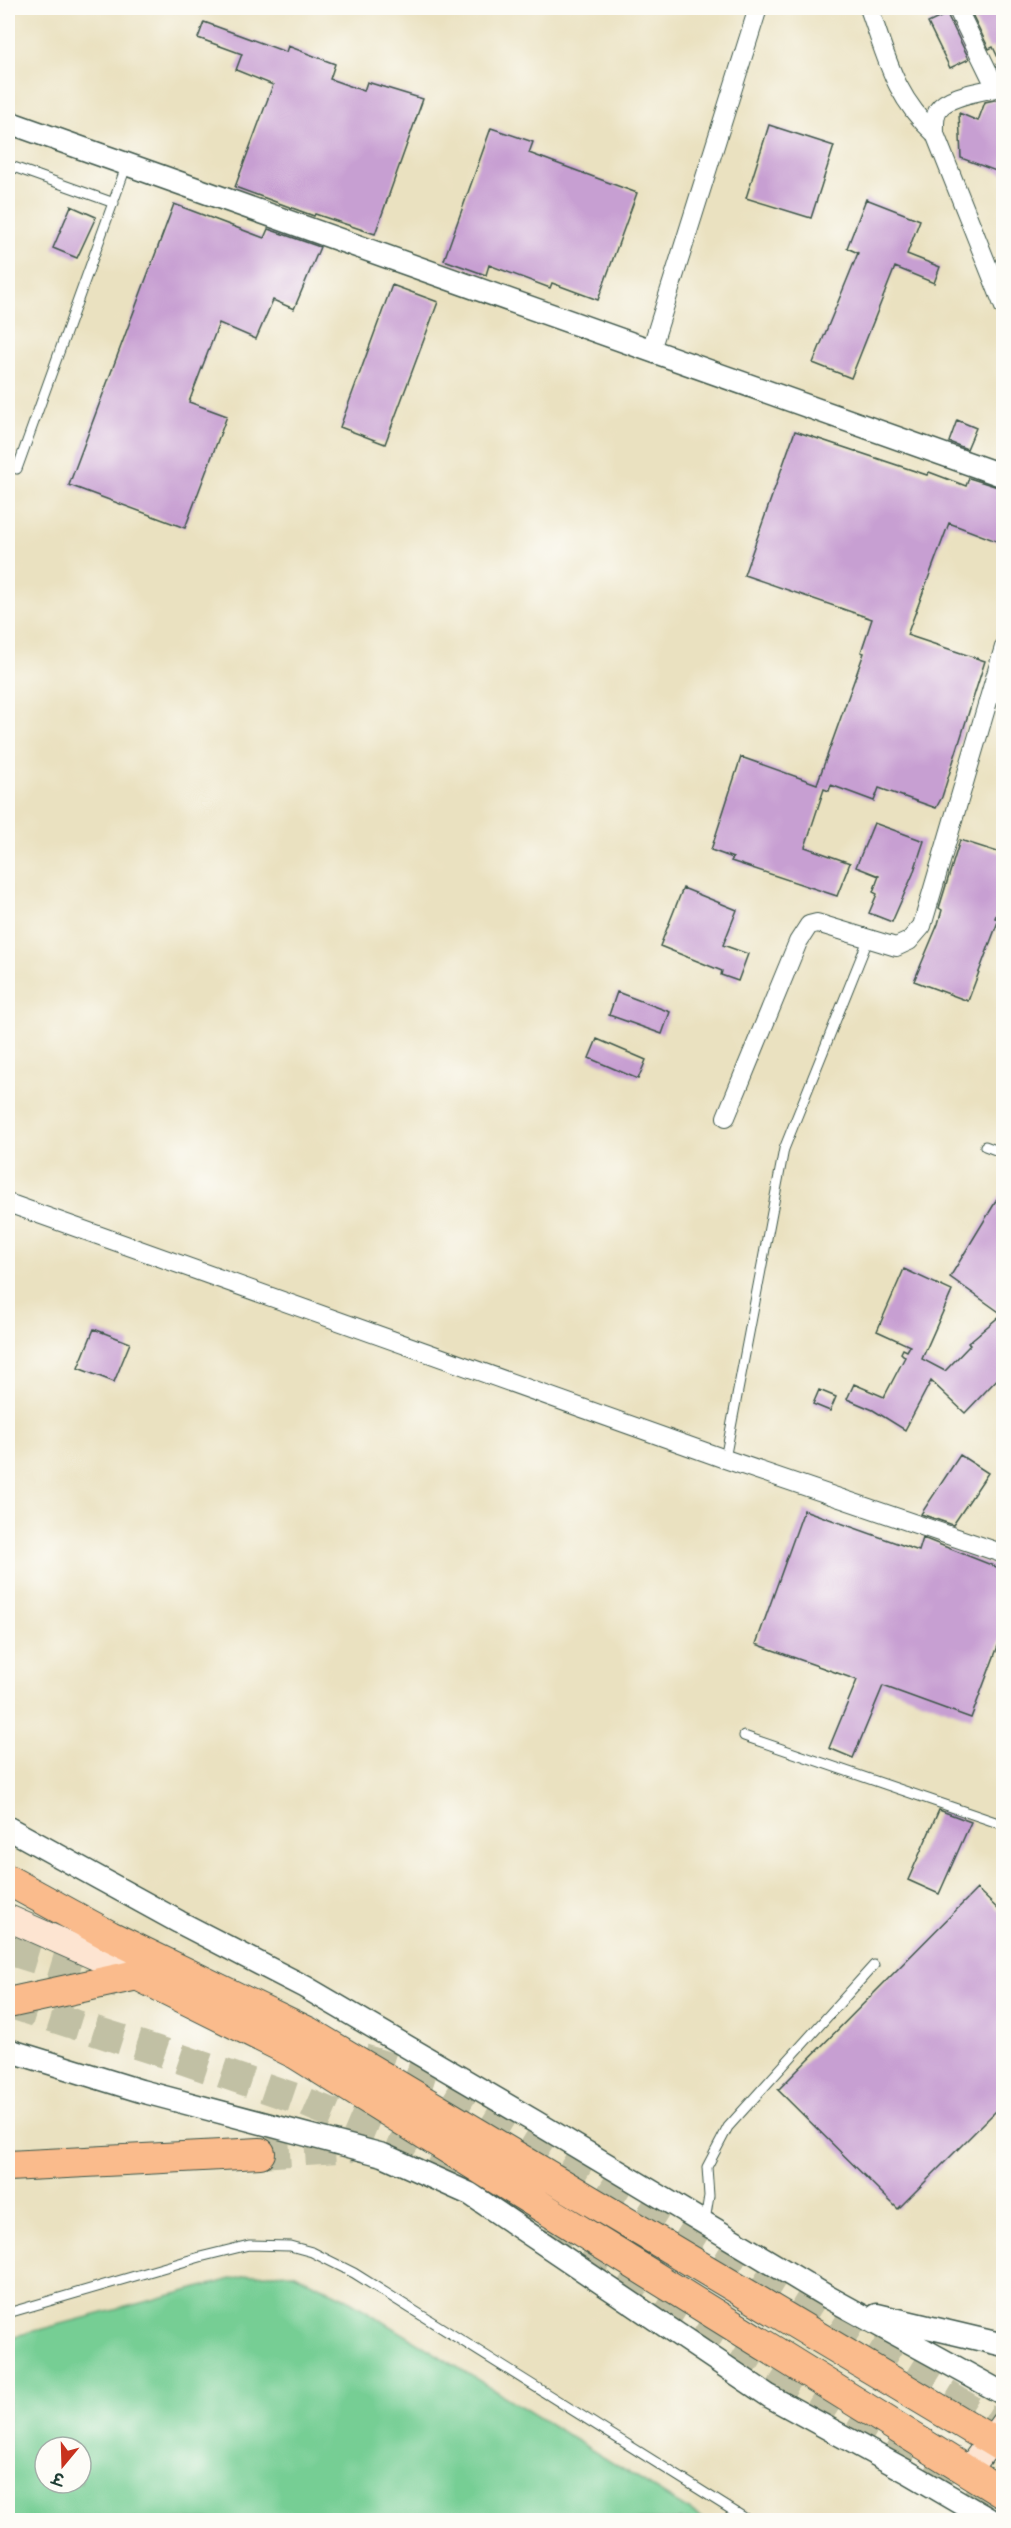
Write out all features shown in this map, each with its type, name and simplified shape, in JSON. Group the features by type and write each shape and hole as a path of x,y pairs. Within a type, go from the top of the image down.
{"highway":[{"path":"8,1880 110,1936 308,2032 999,2436"},
{"path":"8,2003 137,1975 296,2054 1003,2492"},
{"path":"8,2166 260,2153"}],"main road":[{"path":"8,1918 137,1975"},
{"path":"968,2471 999,2436"}],"street":[{"path":"651,350 758,8"},
{"path":"869,8 899,91 913,112 935,134 1004,307"},
{"path":"935,134 936,112 943,104 954,98 1000,87 957,8"},
{"path":"8,122 1004,476"},
{"path":"726,1117 806,928 811,923 886,946 899,946 914,937 922,926 1004,647"},
{"path":"8,1203 725,1459 1004,1554"},
{"path":"8,1828 179,1922 305,1987 828,2297 1004,2394"},
{"path":"8,2050 141,2091 384,2155 470,2194 768,2396 908,2472 990,2520"},
{"path":"828,2297 863,2312 1004,2345"}],"lane":[{"path":"17,470 127,164"},
{"path":"8,165 114,203"},
{"path":"725,1459 784,1149 868,940"},
{"path":"985,1146 1004,1153"},
{"path":"744,1736 1004,1825"},
{"path":"705,2223 709,2196 707,2167 728,2127 874,1965"},
{"path":"8,2313 249,2245 290,2246 312,2252 354,2273 748,2520"}],"green space":[{"path":"293,2273 342,2296 705,2520 8,2520 8,2338 247,2275"}],"building":[{"path":"969,8 1004,8 1004,70 993,47 989,49"},
{"path":"947,14 969,59 950,68 928,23"},
{"path":"204,22 286,52 288,46 335,64 330,79 364,91 367,82 423,99 375,234 315,214 314,216 235,187 273,85 236,70 242,54 198,38"},
{"path":"1004,98 1004,174 961,158 959,113 978,121 985,102"},
{"path":"769,125 834,146 811,218 746,198"},
{"path":"491,128 533,142 529,153 637,193 598,300 552,283 550,288 489,265 486,275 444,260"},
{"path":"866,199 920,220 907,254 940,267 934,283 895,267 851,378 813,363 858,253 847,248"},
{"path":"174,204 264,238 268,229 320,247 294,309 273,300 256,339 219,323 189,402 227,416 185,528 69,485"},
{"path":"71,206 96,217 77,258 53,248"},
{"path":"392,285 438,302 385,444 340,427"},
{"path":"957,420 976,428 967,449 949,442"},
{"path":"795,431 927,475 929,472 966,486 969,478 1004,489 1004,544 949,523 907,635 985,661 942,797 936,808 879,788 874,801 831,785 829,791 824,789 805,847 850,863 837,896 731,861 733,858 711,850 741,757 817,784 864,653 861,652 872,619 744,575"},
{"path":"874,823 924,841 913,874 892,922 869,913 877,894 873,892 879,876 856,867"},
{"path":"960,840 1004,854 1004,893 995,918 999,919 968,1001 914,981 938,924 942,910 939,908"},
{"path":"683,888 737,910 723,945 748,954 738,981 721,975 722,971 660,946"},
{"path":"617,992 670,1012 662,1034 609,1015"},
{"path":"597,1039 646,1060 638,1079 589,1058"},
{"path":"1004,1188 1004,1372 965,1413 931,1381 905,1430 873,1410 847,1399 854,1384 884,1397 905,1357 901,1353 903,1349 907,1351 910,1346 877,1331 904,1269 952,1291 922,1359 945,1371 970,1345 968,1343 1002,1314 950,1277"},
{"path":"94,1329 130,1343 114,1382 78,1368"},
{"path":"819,1390 836,1397 830,1411 813,1404"},
{"path":"960,1455 988,1473 953,1525 921,1514"},
{"path":"804,1510 919,1551 923,1538 1004,1570 1004,1630 971,1718 883,1686 853,1758 829,1748 857,1680 756,1644"},
{"path":"939,1810 971,1822 939,1894 908,1880"},
{"path":"977,1889 1004,1915 1004,2103 898,2209 778,2090"}],"tunnel":[{"path":"8,1950 119,1984"},
{"path":"8,2003 298,2099 407,2145 1004,2515"},
{"path":"363,2059 437,2082 1004,2430"},
{"path":"260,2153 353,2147"}]}
